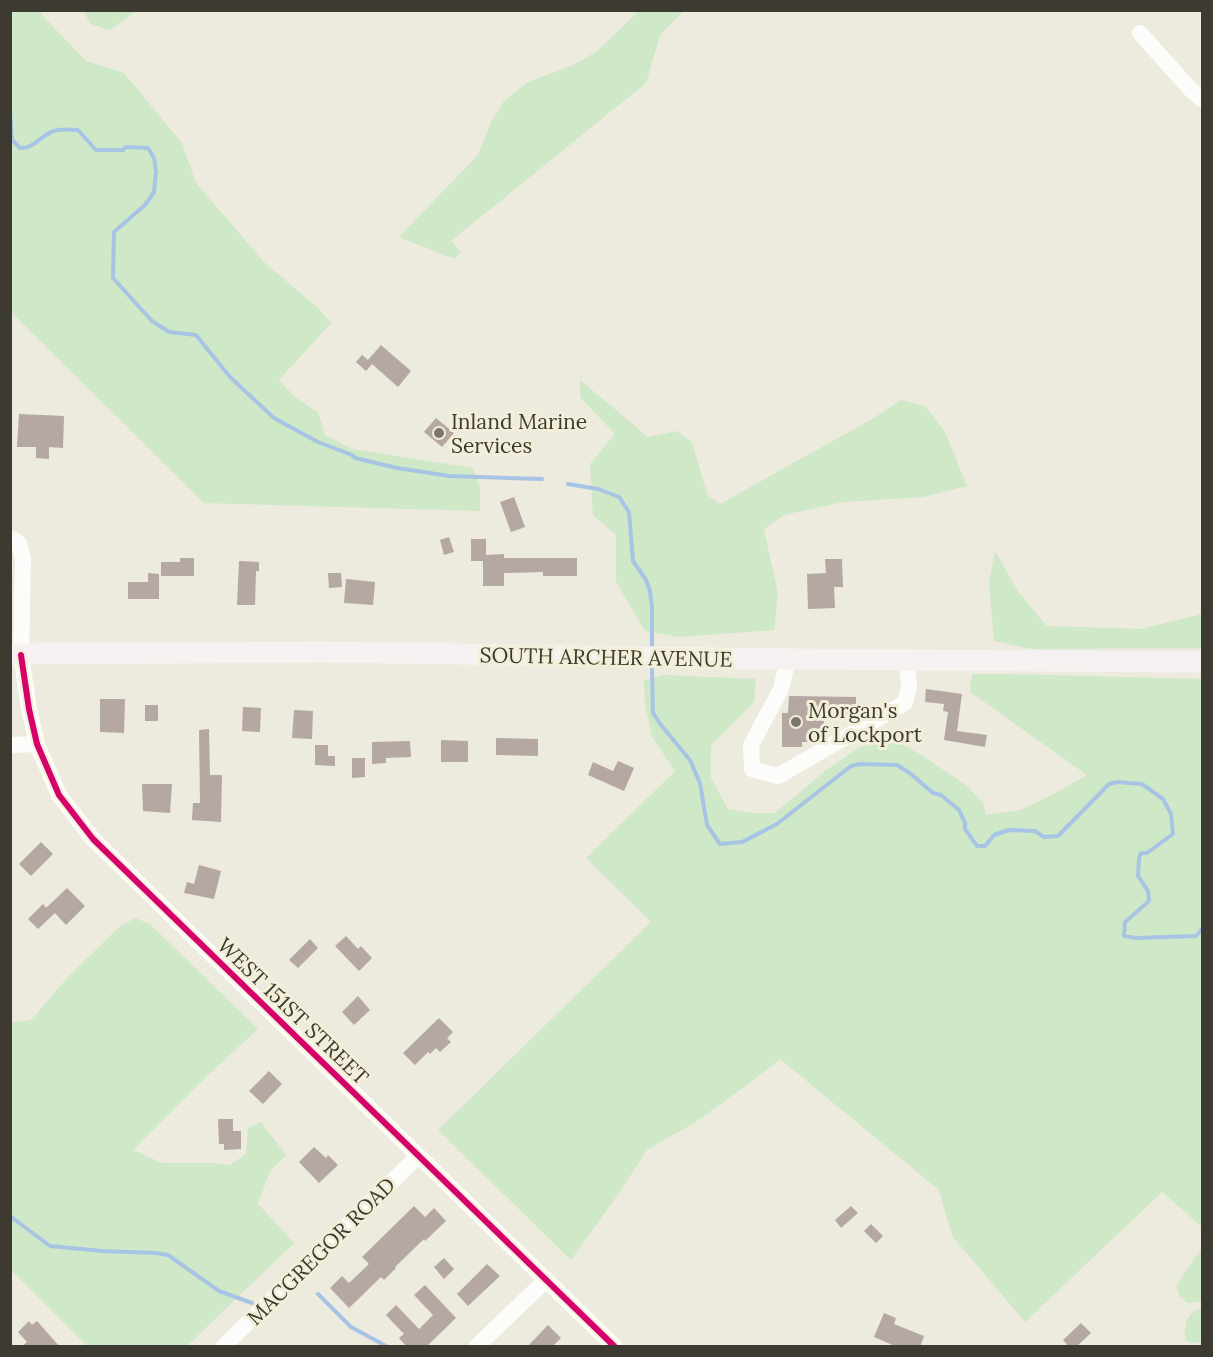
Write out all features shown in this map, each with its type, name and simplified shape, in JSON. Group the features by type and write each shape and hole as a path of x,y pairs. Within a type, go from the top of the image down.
{"main road":[{"name":"SOUTH ARCHER AVENUE","path":"16,654 322,652 1203,662"}],"street":[{"path":"1140,33 1191,90 1203,99"},
{"name":"WEST 151ST STREET","path":"10,538 19,543 23,559 16,654 37,744 59,795 93,839 615,1347"},
{"path":"788,659 781,689 751,745 752,769 778,776 905,704 909,686 907,660"},
{"path":"10,745 37,744"},
{"name":"MACGREGOR ROAD","path":"224,1347 418,1156"},
{"path":"477,1347 546,1280"}],"green space":[{"path":"10,11 40,11 86,61 124,73 182,143 196,183 263,261 319,309 331,323 279,380 296,398 318,412 325,435 352,449 473,468 480,488 480,511 204,503 11,312"},
{"path":"83,11 136,11 110,30 91,24"},
{"path":"639,11 684,11 660,35 646,83 451,241 461,253 454,259 399,237 478,155 491,122 504,101 528,82 571,66 596,52"},
{"path":"580,380 648,437 677,431 692,443 708,496 720,504 874,418 901,400 925,406 945,432 967,486 923,497 843,502 784,515 764,529 778,594 774,630 678,637 645,631 616,582 616,535 593,515 590,464 615,434 580,397"},
{"path":"995,551 1019,593 1047,626 1141,629 1202,614 1202,648 1032,649 994,641 989,583"},
{"path":"972,674 1202,679 1202,1227 1162,1192 1025,1322 952,1236 939,1190 780,1059 694,1123 647,1150 571,1260 438,1130 651,922 586,858 675,771 652,737 645,703 644,680 664,675 756,679 754,702 711,745 711,778 728,809 752,813 775,813 825,771 858,748 893,739 966,785 983,803 986,815 1021,810 1087,775 970,692"},
{"path":"135,918 150,924 258,1029 133,1150 162,1163 230,1165 246,1154 248,1128 261,1122 286,1155 270,1171 258,1204 294,1243 187,1346 87,1346 11,1270 11,1023 31,1020 68,977 119,927"},
{"path":"1202,1249 1202,1301 1188,1303 1180,1297 1176,1286"},
{"path":"1202,1307 1202,1342 1191,1343 1185,1340 1187,1320 1192,1313"}],"building":[{"path":"381,345 411,371 398,387 372,364 366,371 356,362 362,355 368,360"},
{"path":"19,414 64,416 63,448 49,447 49,459 36,458 36,447 17,447"},
{"name":"Inland Marine Services","path":"436,418 454,433 442,447 424,432"},
{"path":"514,497 525,527 511,532 500,502"},
{"path":"449,537 454,552 444,555 440,540"},
{"path":"471,539 486,539 486,555 504,554 504,558 577,558 577,576 543,576 543,572 504,573 504,586 483,586 483,561 471,561"},
{"path":"180,558 194,558 194,576 161,576 161,562 180,562"},
{"path":"825,559 842,559 843,587 834,587 835,608 808,609 807,574 826,573"},
{"path":"239,561 259,562 259,571 256,571 255,605 237,605"},
{"path":"148,573 159,574 159,599 128,599 128,582 148,582"},
{"path":"328,573 341,573 342,587 329,588"},
{"path":"346,579 375,582 373,605 344,603"},
{"path":"926,689 962,694 957,731 987,735 985,747 944,740 948,712 943,711 944,704 925,702"},
{"name":"Morgan's of Lockport","path":"789,696 856,697 856,714 830,714 830,720 824,720 823,738 815,742 802,742 802,747 782,747 782,713 788,713"},
{"path":"100,699 125,699 124,733 100,732"},
{"path":"145,705 158,705 158,721 145,721"},
{"path":"243,707 261,708 260,732 242,731"},
{"path":"294,710 313,711 312,739 292,738"},
{"path":"209,729 210,775 222,775 221,822 192,820 193,803 200,803 199,730"},
{"path":"496,738 538,739 538,756 496,755"},
{"path":"441,740 468,741 468,762 441,762"},
{"path":"410,741 411,757 386,758 386,763 372,764 372,742"},
{"path":"315,745 328,745 328,756 335,756 335,766 315,765"},
{"path":"352,758 365,758 365,777 352,778"},
{"path":"618,761 634,768 624,791 588,775 593,762 613,771"},
{"path":"142,784 172,784 170,813 143,811"},
{"path":"41,842 53,854 31,876 19,864"},
{"path":"199,865 221,871 214,899 184,893 187,882 194,884"},
{"path":"67,888 85,906 66,925 55,913 38,929 28,919 43,904 46,908"},
{"path":"346,936 358,949 361,946 372,958 359,971 335,946"},
{"path":"310,939 318,948 298,968 289,960"},
{"path":"358,996 370,1010 354,1025 342,1012"},
{"path":"439,1018 453,1032 447,1038 451,1042 440,1052 436,1048 430,1054 428,1052 415,1065 403,1053"},
{"path":"269,1071 282,1084 263,1104 249,1091"},
{"path":"218,1119 233,1119 233,1131 241,1131 241,1149 224,1150 224,1144 219,1144"},
{"path":"314,1147 326,1158 328,1155 338,1165 319,1183 299,1162"},
{"path":"414,1206 425,1217 434,1208 446,1221 425,1241 424,1239 384,1280 381,1277 349,1308 330,1288 342,1276 349,1283 369,1264 362,1257"},
{"path":"851,1206 858,1213 841,1228 835,1220"},
{"path":"871,1224 883,1236 876,1243 864,1231"},
{"path":"444,1258 454,1269 444,1279 434,1267"},
{"path":"487,1264 500,1276 468,1306 457,1294"},
{"path":"425,1285 456,1318 426,1347 407,1347 399,1338 404,1334 386,1315 396,1305 419,1329 433,1315 414,1295"},
{"path":"884,1313 896,1318 894,1324 924,1336 920,1347 897,1347 874,1337"},
{"path":"29,1321 32,1325 37,1321 60,1347 21,1347 27,1342 18,1332"},
{"path":"1081,1323 1091,1333 1076,1347 1069,1347 1063,1340"},
{"path":"548,1325 561,1338 552,1347 527,1347"}],"waterway":[{"path":"10,113 12,140 20,148 25,148 49,133 63,129 78,130 96,150 123,150 126,147 148,148 154,158 156,171 154,192 145,205 114,232 113,278 152,321 169,332 196,335 230,377 274,418 318,442 355,458 397,468 449,476 542,479"},
{"path":"568,484 598,489 619,497 629,512 633,561 646,580 650,591 652,645"},
{"path":"652,668 653,713 690,760 700,783 707,825 720,844 742,842 777,824 851,766 859,764 897,765 911,774 933,793 941,795 959,810 965,823 965,829 977,846 985,846 994,835 1009,830 1035,831 1044,837 1058,836 1109,784 1117,782 1142,784 1163,799 1171,814 1173,834 1147,853 1141,853 1138,876 1148,891 1149,901 1125,922 1124,936 1136,938 1196,936 1202,929"},
{"path":"10,1216 50,1246 168,1255 219,1291 252,1303"},
{"path":"318,1294 351,1327 386,1346"}],"cycle path":[{"path":"21,655 37,744 59,795 93,839 614,1346"}],"place":[{"name":"Inland Marine Services","path":"439,433"},
{"name":"Morgan's of Lockport","path":"796,722"}]}
